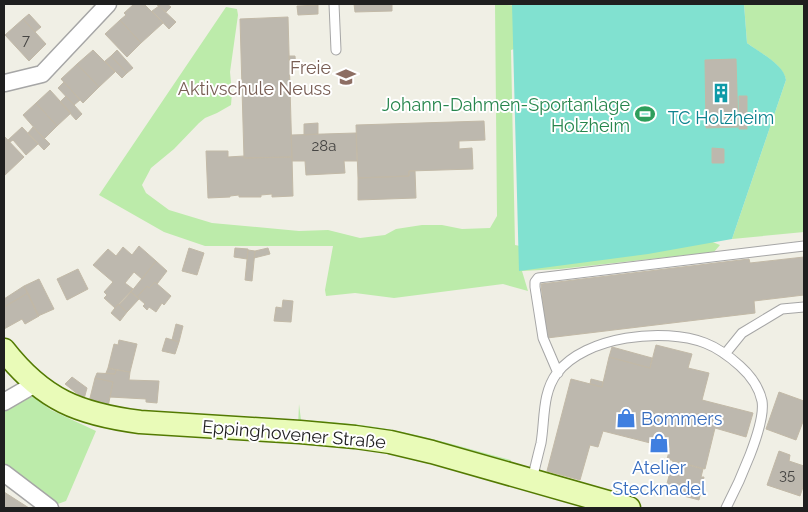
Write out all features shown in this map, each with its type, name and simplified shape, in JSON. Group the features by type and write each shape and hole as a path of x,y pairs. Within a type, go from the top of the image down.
{"main road":[{"name":"Eppinghovener Straße","path":"4,350 35,384 53,397 65,404 110,418 140,422 355,437 390,442 630,508"}],"street":[{"path":"6,83 42,74 108,4"},
{"path":"4,402 35,384"},
{"path":"4,473 50,508"}],"lane":[{"path":"334,4 336,50"},
{"path":"558,373 543,338 535,287 535,282 538,278 804,246"},
{"path":"725,354 742,333 782,309 804,306"},
{"path":"532,480 541,442 549,390 558,373 570,360 590,349 614,341 643,336 685,337 706,343 725,354 743,369 760,394 762,409 756,433 726,508"}],"green space":[{"path":"495,4 519,6 524,46 511,50 515,245 710,241 720,245 714,252 560,269 522,271 528,291 503,284 394,298 355,293 326,296 325,290 333,246 205,246 164,232 99,195 226,7 237,9 238,15 230,72 231,105 205,118 174,149 151,168 142,185 146,193 169,210 212,223 299,231 328,230 360,238 385,235 396,229 422,225 442,225 462,229 490,228 497,216"},
{"path":"744,4 804,4 804,232 732,239 786,80 776,64 747,43"},
{"path":"29,393 51,410 96,431 66,501 55,505 4,467 4,408"},
{"path":"299,404 301,420 336,422 408,433 511,460 510,466 298,426"}],"shaded area":[{"name":"Johann-Dahmen-Sportanlage Holzheim","path":"512,4 744,4 747,43 776,64 781,69 786,80 732,239 648,254 519,271"}],"building":[{"path":"134,4 144,4 163,23 141,43 120,20 126,15 124,13"},
{"path":"156,4 167,4 171,7 166,12"},
{"path":"354,4 392,4 392,11 355,12"},
{"path":"318,5 318,14 298,15 297,6"},
{"path":"159,6 176,22 169,29 152,11"},
{"path":"29,14 41,27 35,32 23,19"},
{"path":"288,17 292,157 244,158 240,19"},
{"path":"23,19 46,44 29,61 5,35"},
{"path":"120,20 141,43 127,57 105,34"},
{"path":"93,50 115,72 99,87 77,64"},
{"path":"117,50 133,68 127,73 111,56"},
{"path":"111,56 127,73 122,78 105,61"},
{"path":"289,56 295,56 296,69 290,69"},
{"name":"TC Holzheim","path":"736,59 738,127 706,128 705,60"},
{"path":"77,64 99,87 83,103 61,79"},
{"path":"64,82 80,100 74,105 58,88"},
{"path":"50,90 71,113 57,126 36,103"},
{"path":"66,96 82,114 76,120 60,102"},
{"path":"739,96 747,96 747,129 739,129"},
{"path":"36,103 57,126 44,139 23,115"},
{"path":"484,121 485,140 459,141 459,149 472,148 473,169 409,171 409,176 358,178 356,125"},
{"path":"318,123 318,134 304,135 304,124"},
{"path":"22,127 38,144 26,155 13,140 10,142 8,140"},
{"path":"33,127 50,144 44,150 28,133"},
{"path":"356,133 357,161 344,161 345,173 306,175 305,161 292,161 291,135"},
{"path":"4,136 24,157 4,176"},
{"path":"712,148 724,149 724,163 712,163"},
{"path":"206,151 228,151 228,157 292,157 293,196 272,197 272,194 261,195 261,197 239,197 239,195 208,198"},
{"path":"409,171 415,171 416,198 358,200 358,178 409,176"},
{"path":"139,246 156,261 142,279 134,272 125,283 133,289 115,308 104,298 107,295 104,292 113,282 93,265 108,249 116,256 123,247 132,255"},
{"path":"189,248 204,253 197,275 182,271"},
{"path":"235,248 248,249 247,259 234,257"},
{"path":"268,248 270,254 254,258 255,251"},
{"path":"248,250 255,251 252,281 245,280"},
{"path":"804,257 804,295 754,301 755,313 547,338 541,284 749,259 750,263"},
{"path":"156,261 167,271 157,284 155,282 149,288 147,286 137,297 131,292"},
{"path":"78,269 88,289 67,300 57,279"},
{"path":"39,279 54,309 38,316 24,286"},
{"path":"155,282 171,296 164,305 162,303 156,312 149,307 147,310 143,306 145,304 137,297 147,286 149,288"},
{"path":"24,286 28,293 4,307 4,299"},
{"path":"131,292 139,299 127,312 119,305"},
{"path":"28,293 39,316 25,324 22,319 4,329 4,307"},
{"path":"283,300 293,301 291,322 274,321 276,307 282,308"},
{"path":"118,304 127,312 120,321 111,313"},
{"path":"176,324 183,326 179,342 172,340"},
{"path":"166,338 179,342 175,354 162,351"},
{"path":"119,340 137,344 130,372 108,368 114,344 118,345"},
{"path":"656,345 692,354 688,368 709,373 702,400 753,413 746,437 715,428 705,469 667,459 670,448 603,431 598,447 590,445 580,480 547,471 571,379 602,387 609,357 650,368"},
{"path":"612,347 652,358 650,368 609,357"},
{"path":"108,368 116,370 115,374 106,373"},
{"path":"116,370 130,372 129,380 159,381 157,403 146,402 146,399 110,397 113,382 95,378 97,373 115,374"},
{"path":"72,377 87,388 84,399 65,384"},
{"path":"95,378 113,382 108,407 89,402"},
{"path":"591,379 603,382 602,387 590,384"},
{"path":"779,392 804,401 804,419 796,440 766,429"},
{"path":"779,451 790,455 789,461 804,466 804,484 800,496 767,485"},
{"path":"673,461 703,469 701,477 704,477 699,500 665,491"},
{"path":"4,492 29,508 4,508"}],"place":[{"name":"Freie Aktivschule Neuss","path":"346,77"},
{"name":"TC Holzheim","path":"721,93"},
{"name":"Johann-Dahmen-Sportanlage Holzheim","path":"645,114"},
{"name":"Bommers","path":"626,418"},
{"name":"Atelier Stecknadel","path":"659,443"}]}
